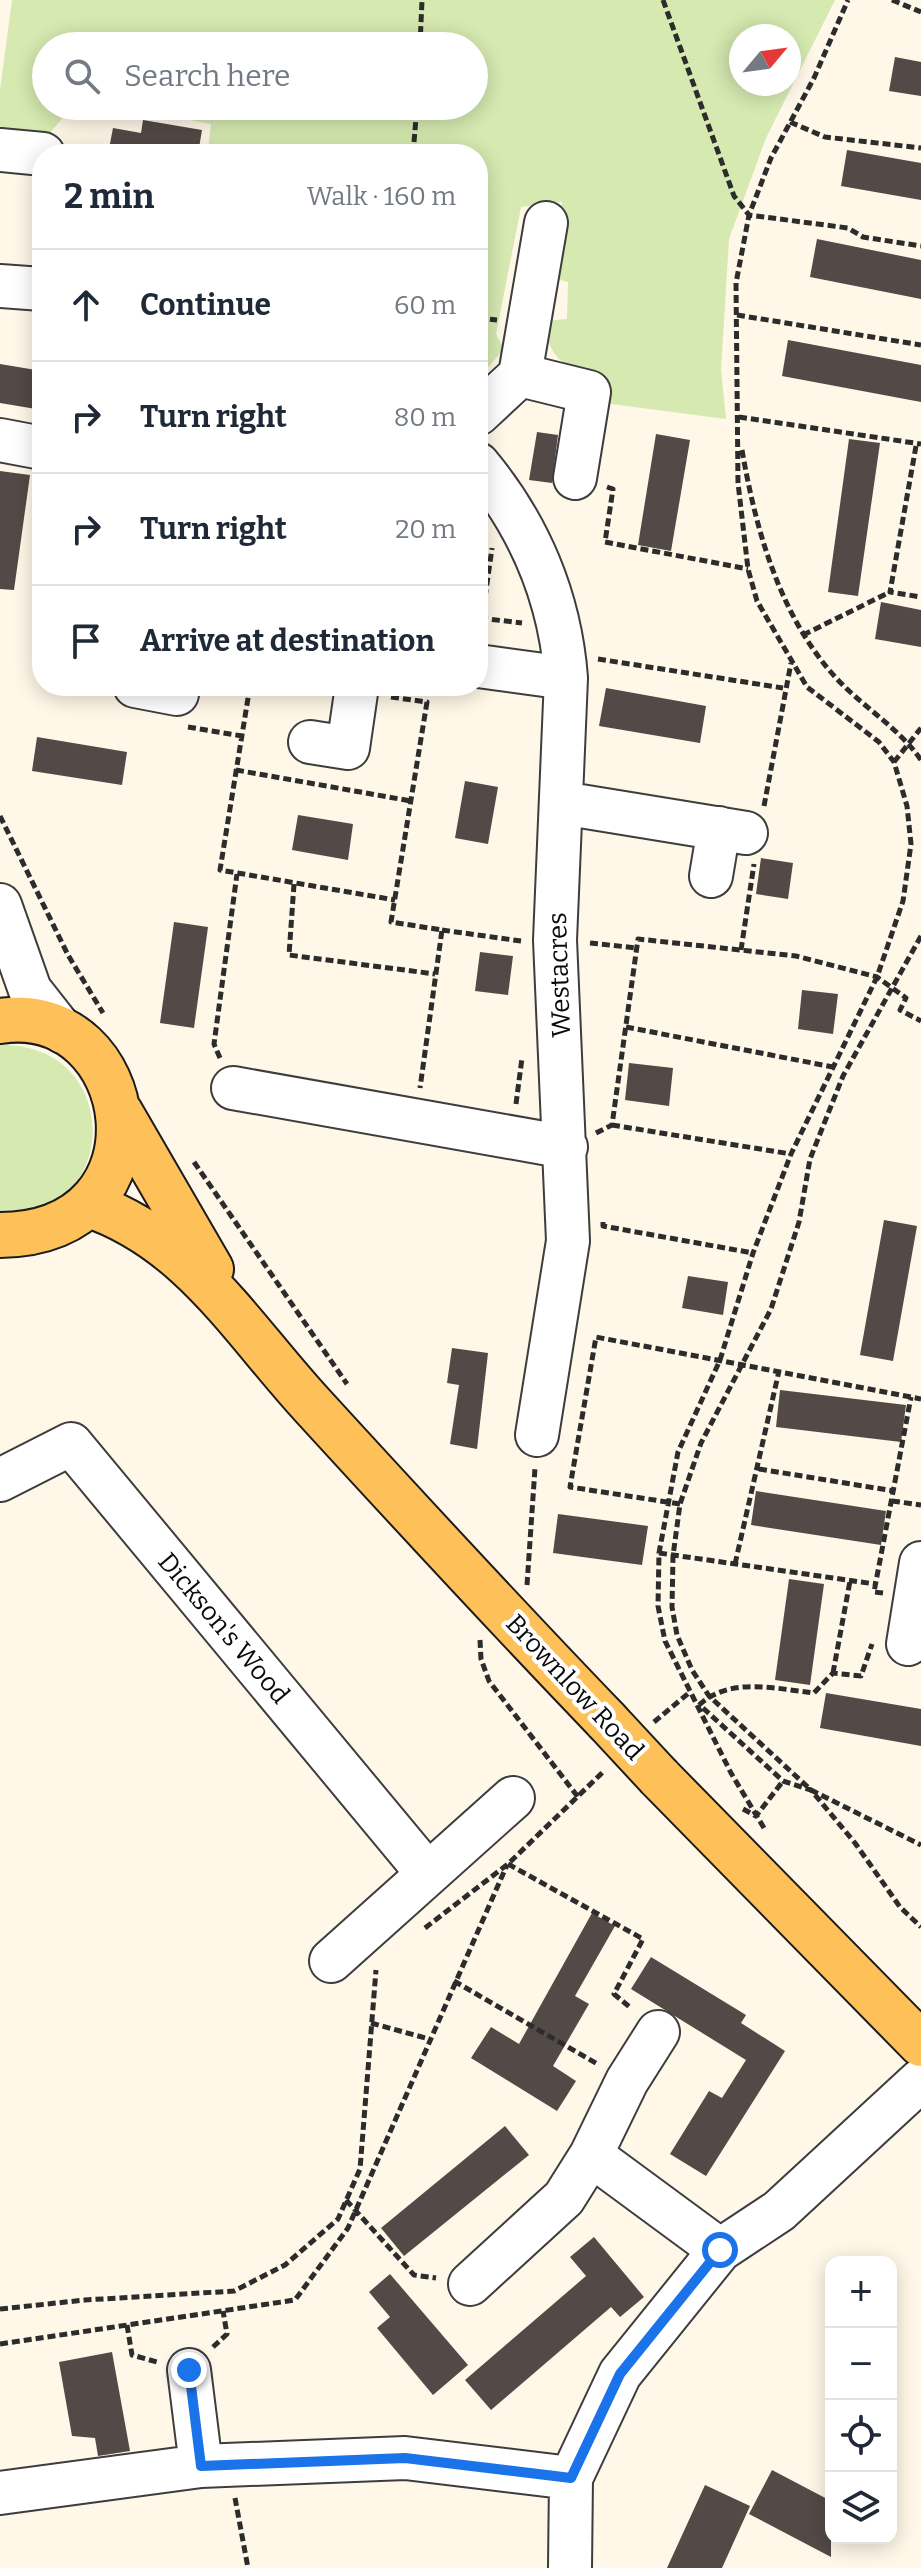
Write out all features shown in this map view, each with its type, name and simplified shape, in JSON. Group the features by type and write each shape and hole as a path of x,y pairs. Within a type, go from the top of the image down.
{"main road":[{"path":"0,1021 38,1022 63,1032 91,1052 110,1080 120,1112 120,1146 109,1178 89,1205 62,1224 10,1240"},
{"name":"Brownlow Road","path":"120,1112 240,1320"},
{"name":"Brownlow Road","path":"89,1205 126,1217 158,1238 206,1281 309,1402 523,1633 624,1727 659,1777 921,2044"}],"street":[{"path":"0,150 32,153"},
{"path":"488,405 520,375 546,223"},
{"path":"0,286 32,288"},
{"path":"520,375 589,392 575,478"},
{"path":"0,440 32,446"},
{"name":"Westacres","path":"490,478 541,561 565,666 555,940 568,1241 537,1435"},
{"path":"488,666 565,666"},
{"path":"310,742 348,748 356,696"},
{"path":"562,803 733,831 711,876"},
{"path":"0,905 30,990 63,1032"},
{"path":"233,1088 566,1147"},
{"name":"Dickson's Wood","path":"0,1480 71,1444 428,1874"},
{"path":"901,1643 918,1580"},
{"path":"331,1961 513,1798"},
{"path":"470,2284 564,2198 591,2155 627,2081 658,2032"},
{"path":"570,2568 571,2478 620,2374 720,2250 779,2211 921,2080"},
{"path":"591,2155 720,2250"},
{"path":"189,2370 215,2465"},
{"path":"6,2491 215,2465 405,2458 571,2478"}],"path":[{"path":"421,32 422,0"},
{"path":"663,0 734,196 749,215 848,228 863,237 921,246"},
{"path":"768,1836 665,1641 658,1606 659,1553 678,1452 720,1360 753,1253 791,1154 877,977 903,901 911,844 907,806 894,762 879,742 807,687 757,601 748,569 738,483 736,283 749,215 771,158 814,78 848,0"},
{"path":"892,0 921,12"},
{"path":"414,144 416,120"},
{"path":"790,122 825,137 921,148"},
{"path":"737,315 921,345"},
{"path":"739,417 919,445 890,592"},
{"path":"739,437 761,541 803,635 838,680 908,741 921,760"},
{"path":"488,506 490,478"},
{"path":"575,478 613,489 605,542 748,569"},
{"path":"803,635 890,592 921,597"},
{"path":"565,666 783,688"},
{"path":"177,696 180,726 242,736"},
{"path":"248,696 220,870 395,900"},
{"path":"395,696 427,702 391,922 529,942 555,940 637,948"},
{"path":"894,762 921,728"},
{"path":"236,770 411,801"},
{"path":"0,816 68,955 108,1020"},
{"path":"233,1088 214,1044 237,874"},
{"path":"294,883 289,955 435,974"},
{"path":"415,1120 442,930"},
{"path":"921,936 843,1076 810,1159 799,1222 771,1309 701,1443 680,1504 673,1556 672,1607 677,1635 692,1670 709,1696 811,1790 855,1843 900,1907 921,1927"},
{"path":"612,1125 638,939 796,956 877,977 889,989 906,998 900,1010 921,1021"},
{"path":"626,1027 833,1067"},
{"path":"566,1147 612,1125 791,1154"},
{"path":"188,1152 349,1387"},
{"path":"604,1214 603,1226 753,1253"},
{"path":"680,1504 570,1487 596,1337 921,1399"},
{"path":"735,1564 780,1371"},
{"path":"911,1397 874,1592 918,1580"},
{"path":"523,1633 537,1435"},
{"path":"759,1469 894,1491"},
{"path":"892,1501 921,1505"},
{"path":"659,1553 875,1584"},
{"path":"699,1705 709,1696 745,1685 814,1693 833,1673 850,1581"},
{"path":"477,1583 481,1659 489,1681 578,1797"},
{"path":"833,1673 861,1676 901,1643"},
{"path":"624,1727 690,1692"},
{"path":"699,1705 783,1781 811,1790 921,1845"},
{"path":"424,1929 508,1864 610,1764"},
{"path":"756,1816 783,1781"},
{"path":"0,2344 295,2300 348,2228 508,1864"},
{"path":"508,1864 643,1939 614,1994 658,2032"},
{"path":"0,2309 234,2291 285,2265 338,2219 360,2169 376,1966"},
{"path":"454,1981 627,2081"},
{"path":"371,2023 429,2039"},
{"path":"346,2200 414,2275 470,2284"},
{"path":"223,2311 227,2334"},
{"path":"127,2325 132,2355 189,2370"},
{"path":"215,2465 248,2568"}],"green space":[{"path":"12,0 835,0 801,68 801,24 729,24 729,96 787,96 766,138 729,239 721,370 726,419 604,403 598,378 567,365 554,353 546,321 567,319 568,282 550,277 562,202 521,207 496,334 504,349 488,367 488,144 209,144 211,124 191,120 488,120 488,32 32,32 32,120 61,120 49,134 12,141 0,127 0,90"},
{"path":"0,1045 41,1052 70,1072 87,1100 93,1132 86,1164 68,1191 40,1209 0,1213"}],"building":[{"path":"895,57 921,62 921,96 889,91"},
{"path":"143,120 202,130 200,144 110,144 113,128 141,133"},
{"path":"847,150 921,163 921,200 841,186"},
{"path":"817,239 921,260 921,299 810,277"},
{"path":"788,340 921,365 921,402 782,376"},
{"path":"0,364 32,369 32,408 0,403"},
{"path":"537,432 558,435 552,483 529,480"},
{"path":"656,434 690,440 671,551 638,545"},
{"path":"849,439 880,443 858,596 828,592"},
{"path":"0,471 30,475 14,590 0,589"},
{"path":"881,602 921,610 921,647 875,639"},
{"path":"606,688 706,706 700,743 599,726"},
{"path":"37,737 127,752 122,785 32,771"},
{"path":"465,781 498,787 488,844 455,838"},
{"path":"298,815 353,824 348,860 292,850"},
{"path":"761,858 793,863 788,899 756,894"},
{"path":"174,922 208,927 194,1028 160,1023"},
{"path":"480,952 513,956 508,995 475,991"},
{"path":"802,990 838,994 833,1034 798,1029"},
{"path":"629,1063 673,1068 669,1106 625,1100"},
{"path":"884,1220 917,1226 893,1361 860,1355"},
{"path":"688,1276 728,1282 723,1315 682,1308"},
{"path":"452,1348 488,1353 477,1449 450,1444 459,1385 447,1383"},
{"path":"780,1390 906,1405 901,1442 776,1427"},
{"path":"756,1491 886,1511 881,1545 751,1525"},
{"path":"558,1514 648,1526 642,1565 553,1553"},
{"path":"789,1579 824,1584 810,1685 775,1680"},
{"path":"826,1693 921,1709 921,1746 820,1728"},
{"path":"592,1913 615,1926 575,1996 589,2004 553,2066 576,2081 557,2111 471,2058 491,2027 519,2044"},
{"path":"651,1957 746,2015 741,2023 785,2051 706,2176 670,2154 709,2091 722,2098 746,2060 631,1989"},
{"path":"505,2126 529,2155 404,2256 381,2228"},
{"path":"594,2237 644,2297 620,2317 611,2307 491,2410 465,2380 586,2276 570,2257"},
{"path":"390,2274 468,2365 433,2395 377,2328 390,2317 369,2292"},
{"path":"112,2352 130,2451 98,2456 95,2438 72,2436 59,2362"},
{"path":"772,2470 825,2498 825,2544 831,2544 831,2557 749,2514"},
{"path":"705,2485 750,2506 722,2568 667,2568"}],"route":[{"path":"189,2370 201,2466 405,2458 571,2478 620,2374 720,2250"}]}
